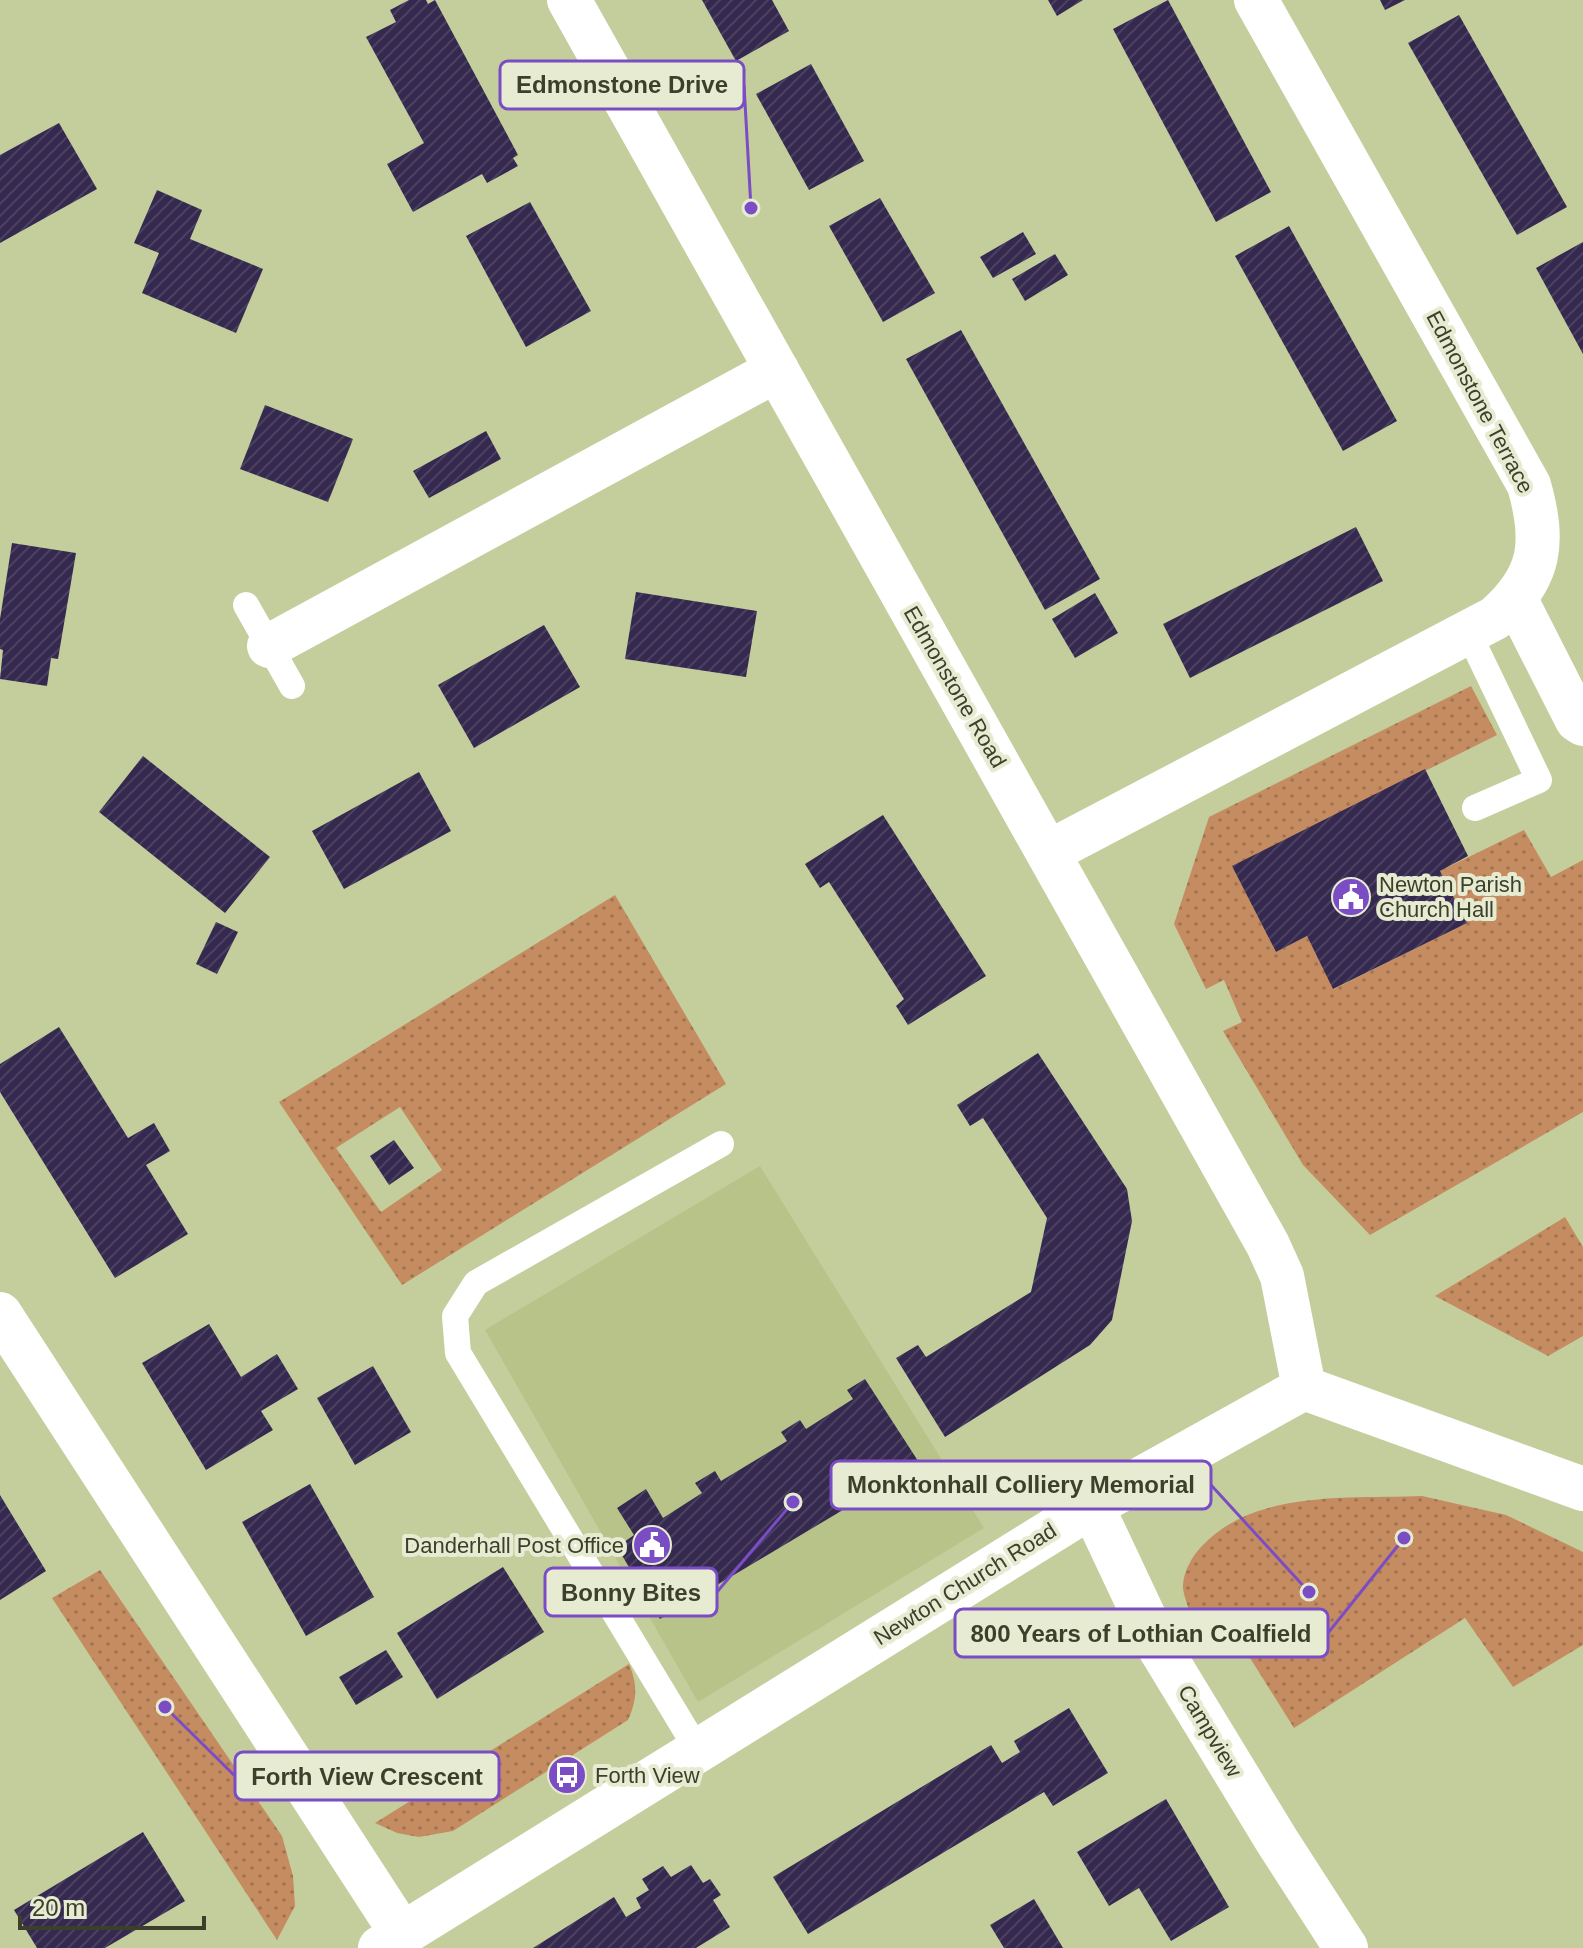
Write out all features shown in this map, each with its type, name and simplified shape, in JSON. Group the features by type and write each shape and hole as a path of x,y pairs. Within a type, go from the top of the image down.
{"street":[{"name":"Edmonstone Road","path":"569,0 1268,1245 1282,1276 1304,1388"},
{"name":"Edmonstone Terrace","path":"1049,852 1495,618 1516,600 1531,575 1539,548 1538,518 1529,485 1256,0"},
{"path":"269,646 777,370"},
{"path":"1516,600 1577,720 1583,724"},
{"path":"0,1314 391,1941"},
{"path":"1304,1388 1583,1489"},
{"name":"Newton Church Road","path":"391,1941 1092,1506 1304,1388"},
{"name":"Campview","path":"1092,1506 1156,1642 1346,1948"}],"lane":[{"path":"246,605 292,686"},
{"path":"1468,632 1539,780 1475,808"},
{"path":"697,1749 458,1353 455,1316 476,1283 721,1144"}],"shaded area":[{"path":"1471,686 1497,735 1233,867 1276,952 1307,936 1334,989 1466,923 1440,871 1524,830 1551,877 1583,860 1583,1112 1370,1235 1303,1165 1223,1031 1242,1022 1224,980 1206,989 1174,924 1209,817"},
{"path":"615,895 726,1084 402,1285 279,1102","holes":["400,1107 442,1170 381,1212 336,1148"]},
{"path":"760,1166 984,1528 698,1702 485,1330"},
{"path":"1565,1217 1583,1247 1583,1336 1548,1356 1435,1296"},
{"path":"1422,1496 1506,1515 1583,1552 1583,1645 1513,1687 1465,1618 1294,1728 1235,1634 1190,1613 1183,1587 1190,1563 1202,1546 1224,1528 1276,1506 1335,1498"},
{"path":"100,1570 282,1836 293,1876 295,1906 277,1940 52,1598"},
{"path":"629,1664 635,1692 628,1720 453,1831 419,1837 397,1833 375,1823"}],"building":[{"path":"409,0 426,0 428,4 435,0 518,155 513,158 518,166 487,183 482,174 413,212 387,164 424,143 366,37 396,22 390,10"},
{"path":"702,0 772,0 789,31 736,61"},
{"path":"1048,0 1083,0 1057,16"},
{"path":"1168,0 1271,192 1216,222 1113,29"},
{"path":"1380,0 1405,0 1385,10"},
{"path":"1459,15 1567,207 1517,235 1408,43"},
{"path":"811,64 864,161 809,190 756,94"},
{"path":"59,123 97,189 0,243 0,155"},
{"path":"157,190 202,210 190,239 263,269 236,333 142,293 159,253 134,243"},
{"path":"880,198 935,293 883,322 829,226"},
{"path":"530,202 591,311 526,347 466,236"},
{"path":"1289,226 1397,421 1343,451 1235,256"},
{"path":"1023,232 1036,254 993,278 980,257"},
{"path":"1583,242 1583,354 1536,268"},
{"path":"1055,254 1068,275 1025,301 1012,279"},
{"path":"961,330 1100,579 1045,610 906,359"},
{"path":"265,405 353,439 328,502 240,469"},
{"path":"486,431 501,459 429,498 413,471"},
{"path":"1356,527 1383,581 1190,678 1163,624"},
{"path":"12,543 76,553 58,659 51,658 47,686 0,679 3,650 0,649 0,619"},
{"path":"636,592 757,611 746,677 625,659"},
{"path":"1095,593 1118,633 1075,658 1052,619"},
{"path":"544,625 580,687 474,748 438,685"},
{"path":"143,756 270,857 225,913 99,812"},
{"name":"Newton Parish Church Hall","path":"1425,769 1468,856 1440,871 1467,923 1333,989 1307,936 1276,952 1232,866"},
{"path":"419,772 451,831 344,889 312,831"},
{"path":"883,815 986,976 908,1025 896,1006 904,999 829,882 820,888 805,864"},
{"path":"216,922 238,932 217,974 196,964"},
{"path":"59,1027 128,1138 154,1123 170,1151 146,1165 188,1234 115,1278 0,1092 0,1064"},
{"path":"1038,1053 1127,1189 1132,1221 1112,1320 1090,1345 945,1437 896,1358 918,1345 926,1357 1031,1292 1047,1218 983,1118 970,1126 957,1105"},
{"path":"394,1140 414,1168 389,1185 370,1156"},
{"path":"209,1324 241,1377 277,1354 298,1389 261,1411 273,1430 206,1470 142,1363"},
{"path":"373,1366 411,1432 355,1465 317,1398"},
{"path":"865,1379 920,1464 660,1619 617,1547 634,1535 617,1508 646,1489 663,1518 702,1493 695,1483 715,1471 721,1481 787,1441 781,1432 800,1420 806,1429 853,1399 847,1390"},
{"path":"310,1484 374,1597 306,1636 242,1522"},
{"path":"0,1495 46,1571 0,1600"},
{"path":"503,1567 544,1632 437,1699 397,1633"},
{"path":"386,1650 403,1677 356,1705 339,1677"},
{"path":"1069,1708 1108,1773 1053,1806 1044,1792 808,1934 773,1877 991,1745 1002,1763 1020,1752 1014,1741"},
{"path":"1166,1799 1229,1907 1171,1941 1139,1888 1109,1906 1077,1852"},
{"path":"143,1832 185,1901 105,1948 37,1948 14,1910"},
{"path":"691,1865 703,1883 710,1879 721,1895 713,1900 730,1927 696,1948 533,1948 614,1897 626,1917 641,1908 636,1898 649,1890 642,1879 663,1866 671,1877"},
{"path":"1034,1899 1063,1948 1004,1948 990,1925"}],"place":[{"name":"Edmonstone Drive","path":"751,208"},
{"name":"Newton Parish Church Hall","path":"1351,897"},
{"name":"Bonny Bites","path":"793,1502"},
{"name":"800 Years of Lothian Coalfield","path":"1404,1538"},
{"name":"Danderhall Post Office","path":"652,1545"},
{"name":"Monktonhall Colliery Memorial","path":"1309,1592"},
{"name":"Forth View Crescent","path":"165,1707"},
{"name":"Forth View","path":"567,1775"}]}
